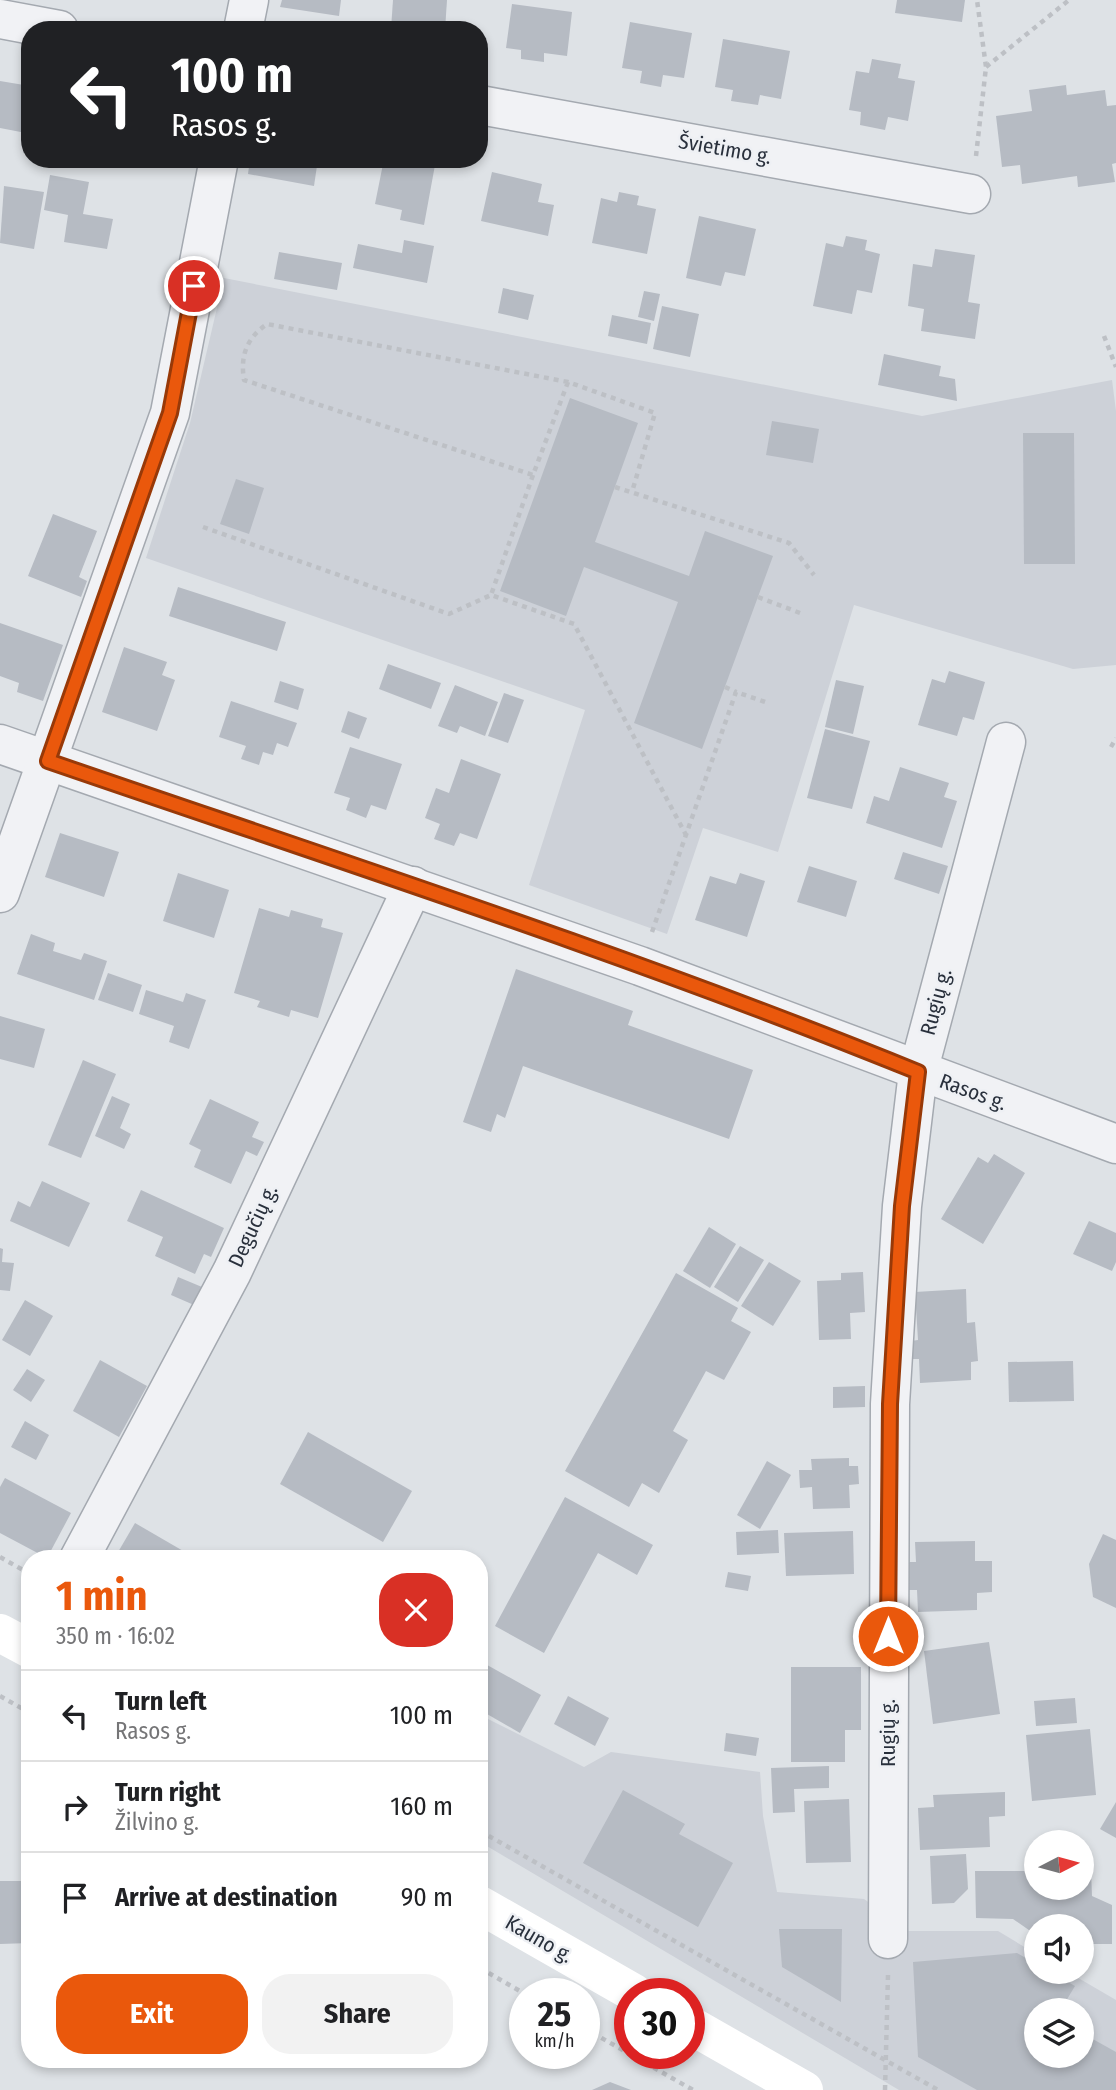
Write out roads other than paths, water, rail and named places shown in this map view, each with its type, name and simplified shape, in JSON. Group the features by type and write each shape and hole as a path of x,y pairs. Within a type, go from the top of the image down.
{"main road":[{"path":"0,1633 21,1644"},
{"name":"Kauno g.","path":"488,1910 614,1982"},
{"path":"705,2034 804,2090"}],"street":[{"path":"245,21 249,0"},
{"path":"0,19 21,23"},
{"name":"Švietimo g.","path":"488,106 971,194"},
{"path":"0,893 170,413 217,168"},
{"name":"Rugių g.","path":"888,1939 890,1404 902,1206 918,1072 1006,742"},
{"name":"Rasos g.","path":"0,744 640,966 823,1033 918,1072 1116,1143"},
{"name":"Degučių g.","path":"84,1550 232,1272 413,887"}]}
